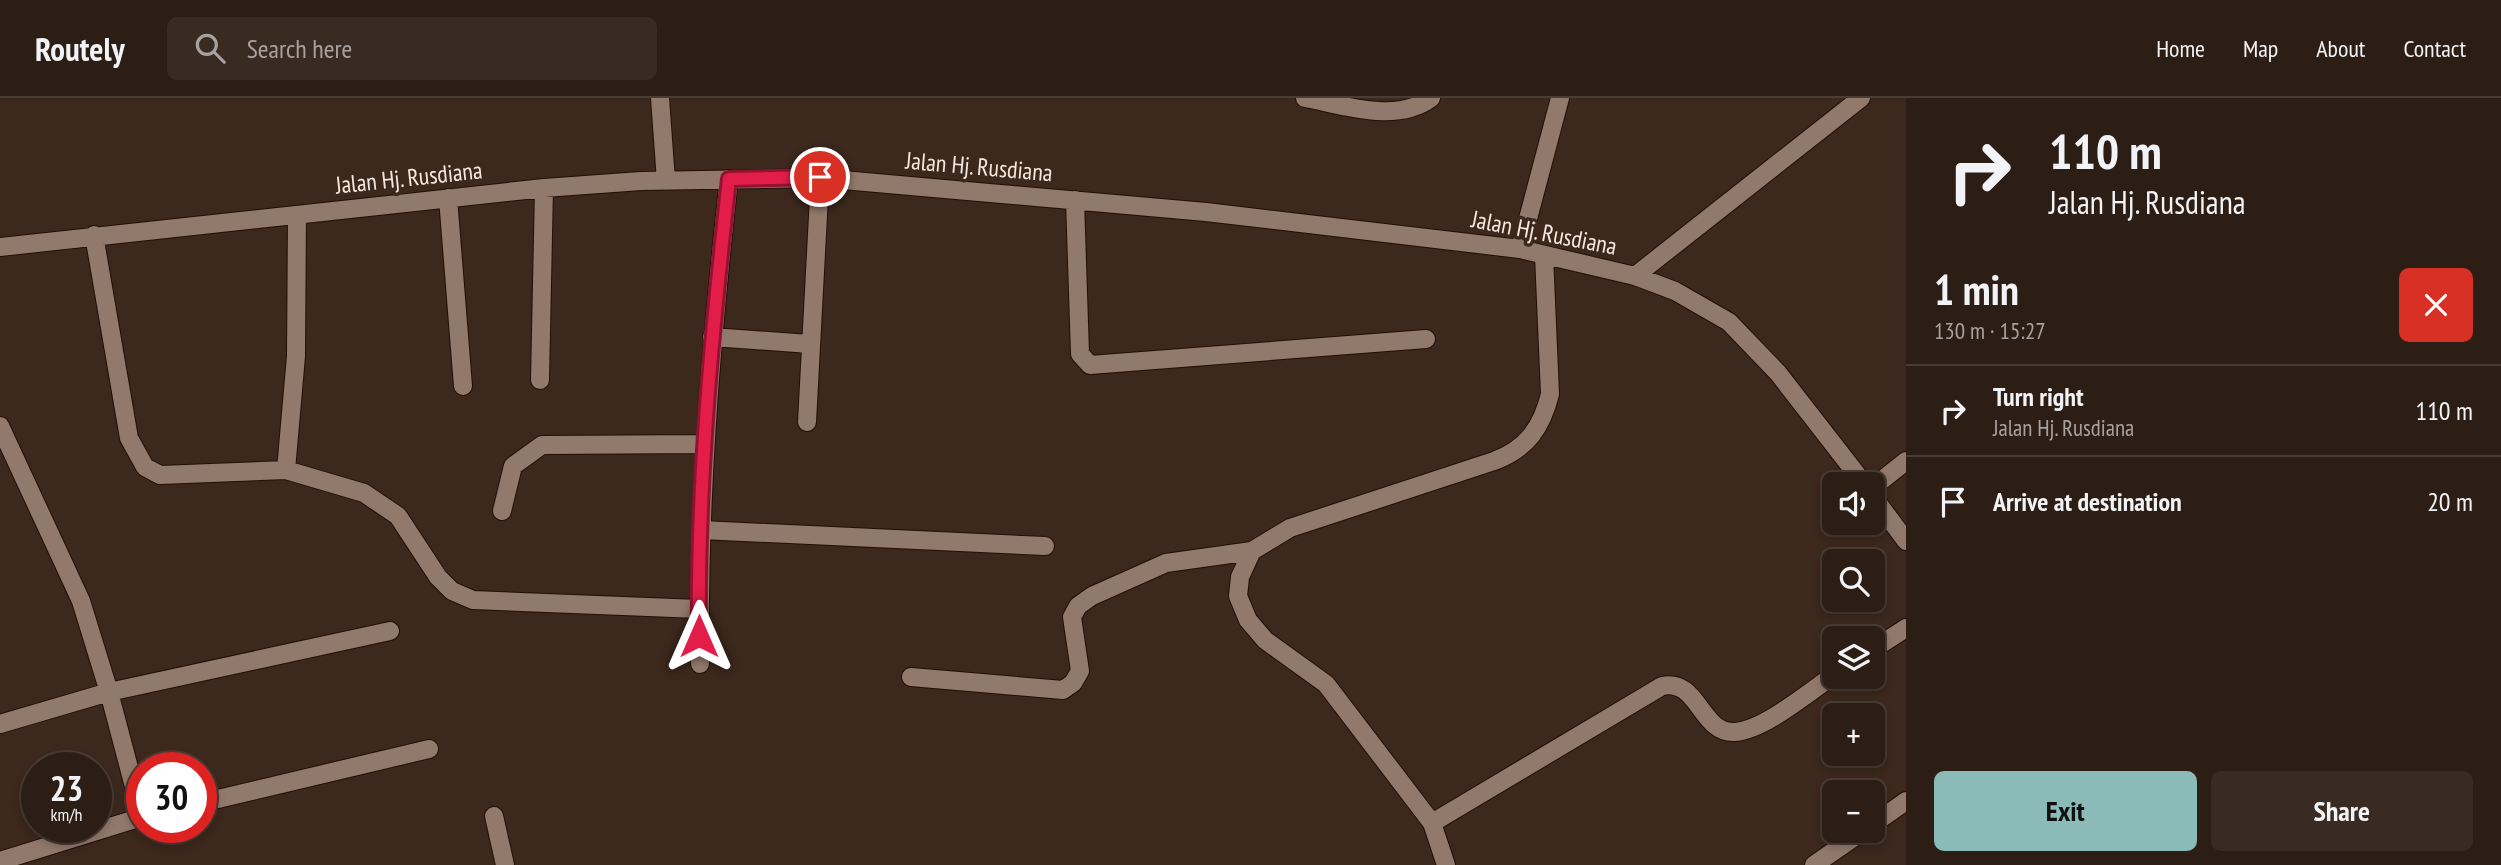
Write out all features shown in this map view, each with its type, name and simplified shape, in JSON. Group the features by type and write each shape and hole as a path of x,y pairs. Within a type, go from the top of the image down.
{"street":[{"path":"660,98 666,181"},
{"path":"1305,98 1385,112 1412,108 1431,98"},
{"path":"1520,249 1558,98"},
{"path":"1635,276 1861,98"},
{"path":"807,422 820,177"},
{"name":"Jalan Hj. Rusdiana","path":"0,247 544,188 666,181 820,177 1075,200 1520,249 1635,276 1675,291 1729,322 1778,373 1855,472"},
{"path":"700,664 699,609 705,444 712,337 729,179"},
{"path":"540,380 544,188"},
{"path":"448,198 463,386"},
{"path":"1075,200 1080,354 1090,365 1426,339"},
{"path":"286,470 296,356 297,215"},
{"path":"94,235 129,438 145,467 160,475 286,470 364,493 398,516 438,577 452,591 473,600 699,609"},
{"path":"911,677 1063,690 1073,683 1080,671 1072,617 1078,606 1092,596 1166,563 1252,551 1290,528 1494,461 1524,446 1545,415 1550,394 1544,255"},
{"path":"712,337 810,344"},
{"path":"0,426 8,462 81,601 126,756"},
{"path":"502,511 513,466 542,445 705,444"},
{"path":"1885,478 1906,461"},
{"path":"1885,513 1906,541"},
{"path":"701,530 1045,546"},
{"path":"1252,551 1240,577 1238,596 1248,620 1265,640 1326,684 1432,823 1446,865"},
{"path":"1885,642 1906,628"},
{"path":"0,724 109,692 390,631"},
{"path":"1432,823 1662,686 1670,684 1684,688 1713,723 1721,730 1732,732 1760,724 1822,683"},
{"path":"217,799 429,749"},
{"path":"1885,816 1906,801"},
{"path":"494,816 505,865"},
{"path":"0,861 126,822"},
{"path":"1814,865 1846,843"}],"route":[{"path":"699,636 702,473 712,324 729,179 820,177"}]}
